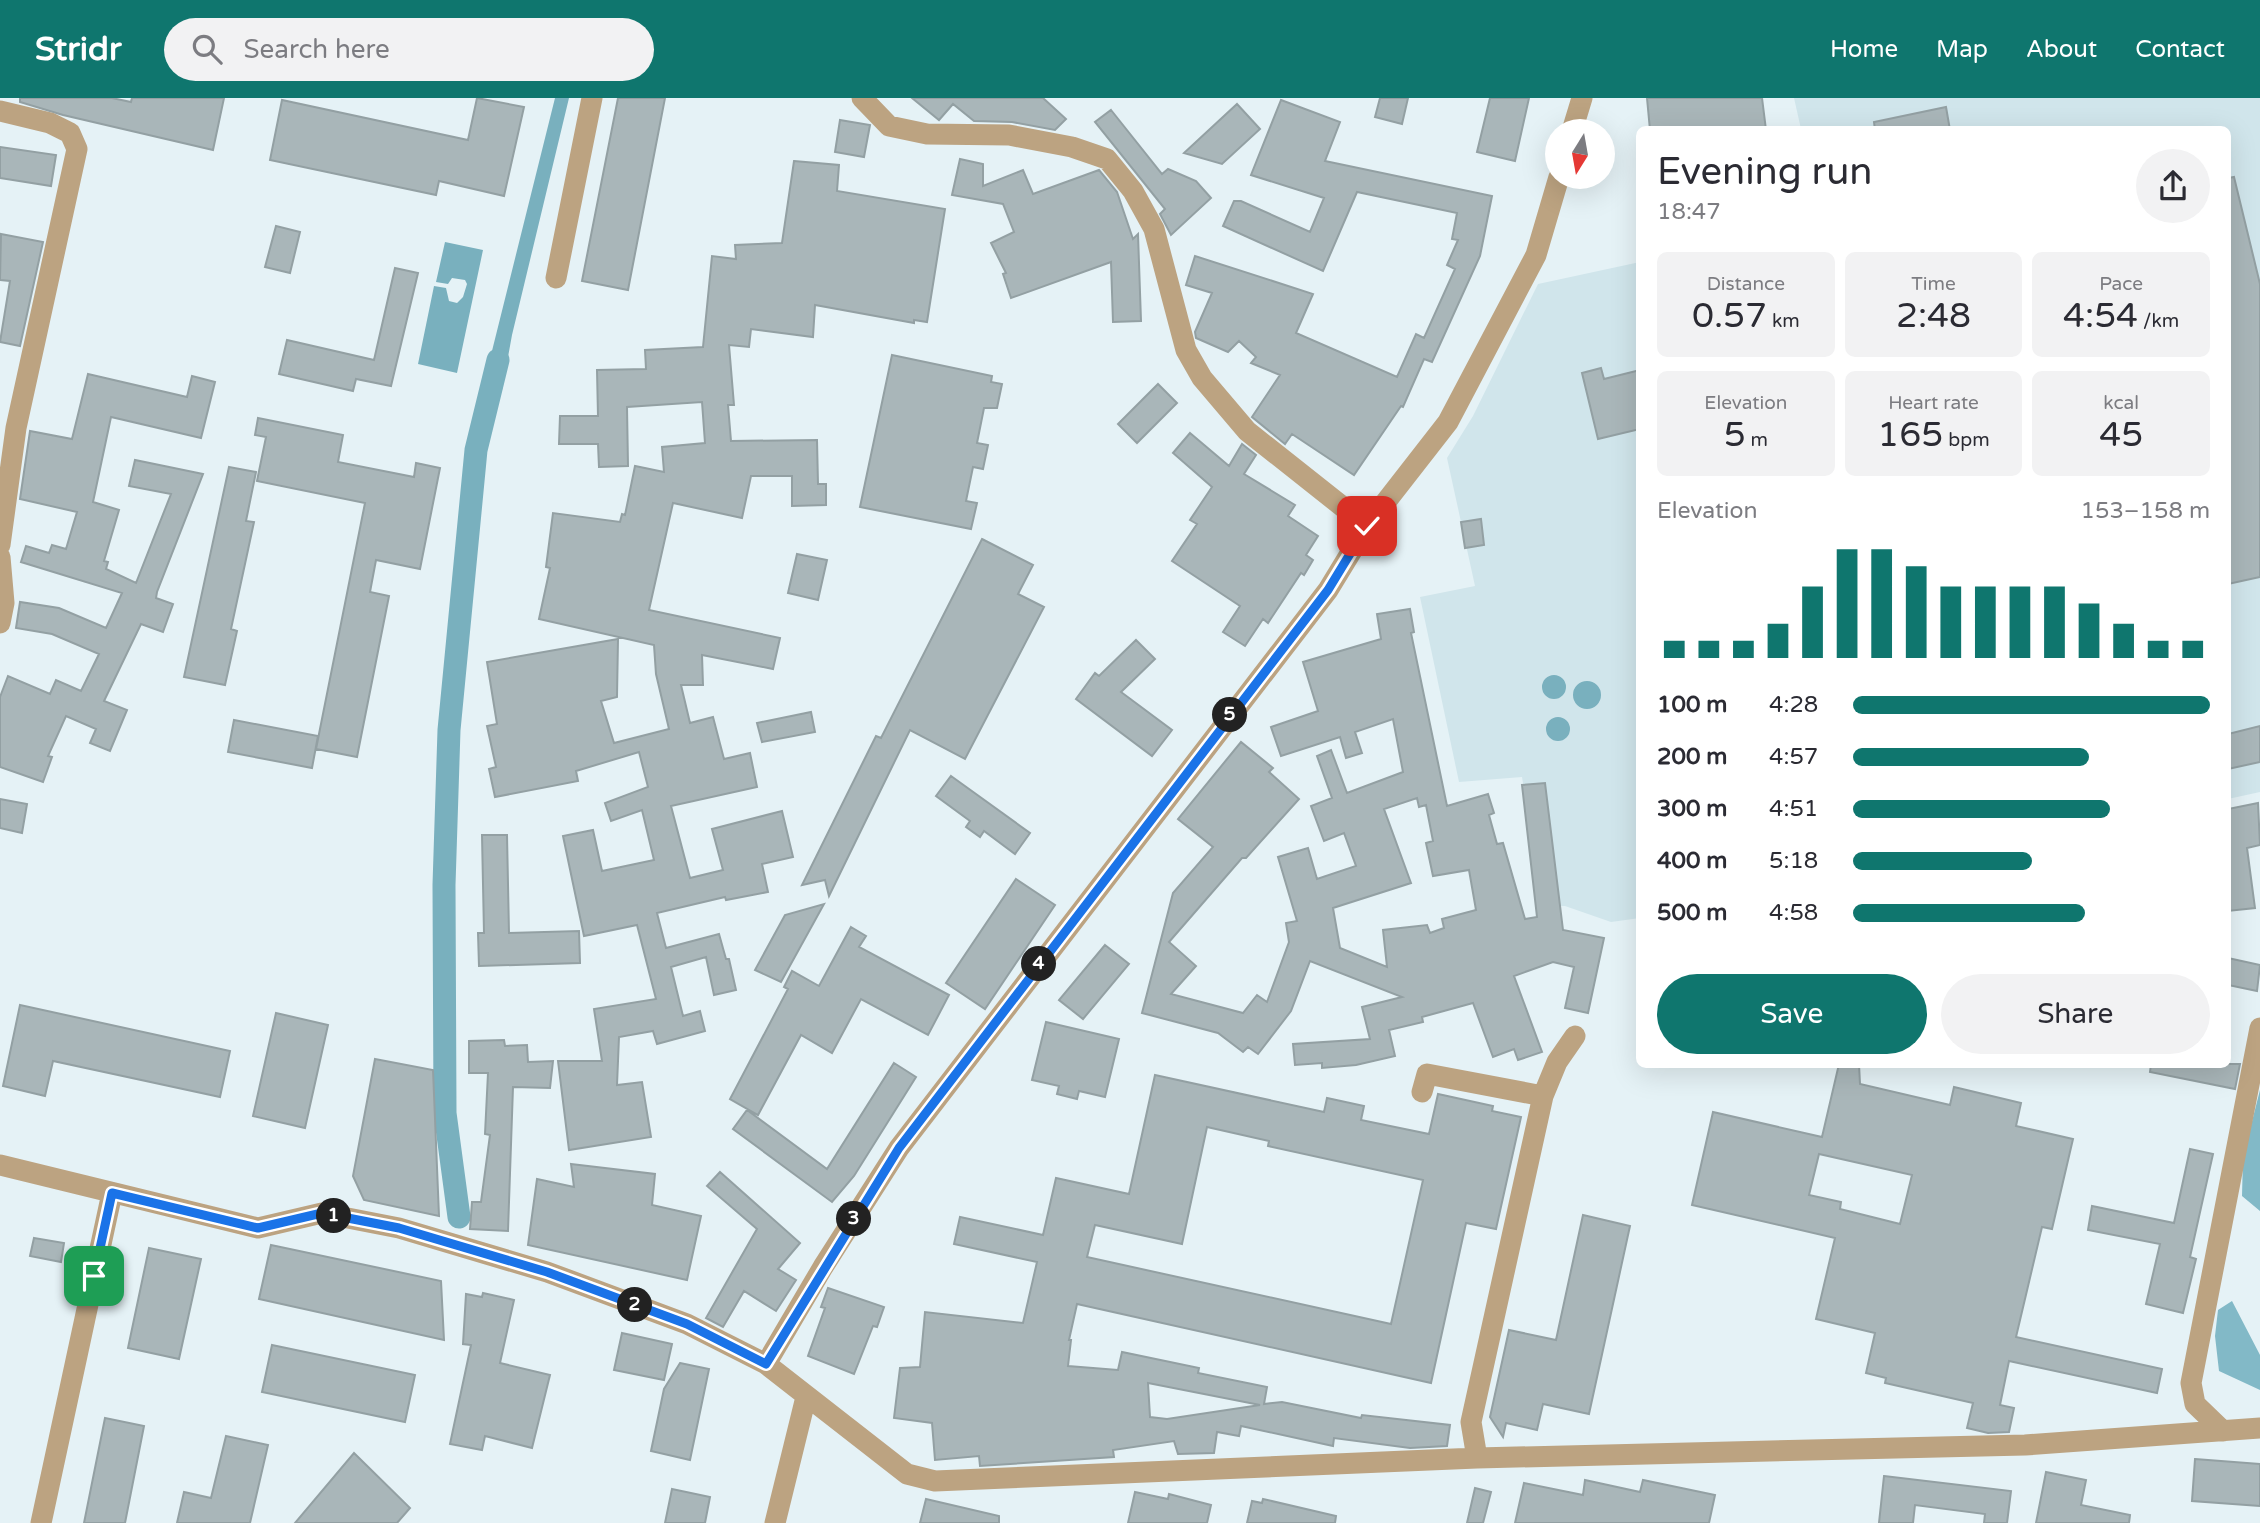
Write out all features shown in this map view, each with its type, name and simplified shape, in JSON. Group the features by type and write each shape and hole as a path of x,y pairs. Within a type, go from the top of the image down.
{"street":[{"path":"556,278 592,98"},
{"path":"862,98 890,125 927,134 1009,135 1072,147 1107,159 1133,191 1154,229 1186,350 1202,378 1247,431 1367,526"},
{"path":"1576,119 1582,98"},
{"path":"0,111 50,123 70,133 77,149 16,428 0,545"},
{"path":"766,1364 899,1148 1328,590 1367,526 1448,422 1536,255 1555,189"},
{"path":"0,557 4,603 0,623"},
{"path":"2222,1431 2195,1404 2191,1383 2260,1028"},
{"path":"1477,1458 1471,1422 1543,1096 1556,1062 1575,1036"},
{"path":"1422,1092 1427,1074 1543,1096"},
{"path":"0,1165 258,1228 322,1213 399,1228 547,1272 687,1324 766,1364 907,1474 935,1481 1477,1458 2025,1445 2260,1429"},
{"path":"41,1523 112,1193"},
{"path":"775,1523 806,1397"}],"shaded area":[{"path":"555,98 569,98 512,335 502,390 483,387"},
{"path":"1794,98 2260,98 2260,792 2231,798 2231,126 1800,126"},
{"path":"445,242 483,250 457,373 418,364 434,286 446,288 449,301 457,303 463,297 467,284 465,280 452,278 448,284 436,282"},
{"path":"1636,263 1636,919 1611,922 1565,906 1543,906 1522,777 1459,782 1420,597 1475,586 1447,458 1473,416 1538,284"},
{"path":"1554,675 1563,678 1566,687 1563,696 1554,699 1545,696 1542,687 1545,678"},
{"path":"1587,681 1597,685 1601,695 1597,705 1587,709 1577,705 1573,695 1577,685"},
{"path":"1558,717 1569,724 1570,729 1563,740 1558,741 1547,734 1546,729 1553,718"},
{"path":"2260,1090 2260,1211 2242,1196 2243,1157"},
{"path":"2232,1301 2260,1355 2260,1390 2219,1371 2215,1336 2218,1310"}],"building":[{"path":"20,98 112,98 131,102 132,98 224,98 213,150 63,115 20,102"},
{"path":"477,98 524,107 504,196 439,181 436,195 270,160 282,100 468,140"},
{"path":"618,98 665,98 628,290 582,281"},
{"path":"912,98 1043,98 1066,119 1055,130 1012,122 974,121 953,104 939,120"},
{"path":"1380,98 1408,98 1402,124 1375,117"},
{"path":"1490,98 1529,98 1515,161 1477,152"},
{"path":"1647,98 1762,98 1766,126 1650,126"},
{"path":"1281,100 1340,122 1325,161 1492,196 1480,256 1432,362 1424,359 1403,407 1401,406 1354,475 1292,434 1285,444 1252,417 1280,375 1251,363 1256,357 1239,341 1228,352 1196,338 1195,332 1212,293 1186,285 1195,256 1313,294 1296,333 1397,377 1416,334 1424,338 1455,269 1447,265 1458,240 1452,239 1457,213 1357,192 1323,271 1223,226 1234,201 1241,201 1310,232 1324,198 1251,175"},
{"path":"1237,104 1260,129 1222,164 1184,153"},
{"path":"1946,107 1949,126 1874,126 1874,122"},
{"path":"1111,110 1162,174 1168,169 1196,181 1211,198 1171,235 1160,214 1165,209 1095,122"},
{"path":"840,120 870,125 864,157 835,152"},
{"path":"0,147 56,155 51,186 0,178"},
{"path":"960,159 983,164 983,186 1023,170 1033,194 1099,170 1117,192 1133,239 1138,234 1141,321 1113,322 1111,262 1011,298 1003,274 1006,273 991,243 1014,232 1003,204 952,195"},
{"path":"794,161 839,165 837,191 945,209 927,322 914,320 914,323 815,305 813,337 751,329 749,347 729,345 734,405 728,405 731,441 817,440 818,484 826,484 826,505 792,506 792,476 751,476 742,518 673,503 649,610 780,638 773,669 702,655 703,685 681,685 690,723 713,717 724,759 750,753 757,787 671,806 690,878 723,870 712,829 782,811 793,857 762,864 768,892 726,900 725,897 657,913 666,948 719,934 726,959 729,959 736,990 714,995 706,957 671,967 683,1016 700,1011 705,1031 657,1044 653,1031 619,1037 617,1085 642,1082 651,1137 569,1150 558,1061 602,1061 594,1009 656,999 637,925 584,936 563,836 593,830 602,871 654,860 642,810 611,821 605,803 648,787 639,752 576,771 578,781 495,797 489,769 496,767 487,726 497,724 487,662 618,639 617,697 601,701 614,743 669,729 656,674 654,645 539,619 550,568 546,567 553,513 620,522 622,514 625,515 635,466 664,472 662,447 705,443 702,402 627,407 628,466 599,467 598,444 559,444 560,416 598,416 597,370 646,369 645,350 703,347 712,256 736,259 735,245 782,243"},
{"path":"2234,177 2260,284 2260,577 2231,583 2231,178"},
{"path":"276,226 300,232 290,273 265,267"},
{"path":"1,234 43,242 20,346 0,342 10,281 0,280"},
{"path":"395,268 418,273 391,386 356,379 353,391 279,374 287,340 374,360"},
{"path":"892,355 992,376 991,382 1002,384 997,408 984,408 977,443 988,445 983,469 973,467 966,501 977,503 971,529 860,507"},
{"path":"1601,368 1604,379 1636,371 1636,430 1598,439 1582,373"},
{"path":"88,374 187,397 192,376 215,382 201,438 111,417 93,502 119,510 104,561 108,562 106,569 136,583 171,494 129,486 135,460 203,474 157,592 156,598 173,604 163,632 141,624 104,701 127,710 110,751 90,743 96,729 66,716 48,756 52,757 43,782 0,767 0,697 8,676 50,694 56,680 81,691 99,654 52,634 16,628 20,602 59,608 106,628 122,593 21,562 26,546 49,553 52,545 66,549 77,512 20,499 30,431 72,439"},
{"path":"1158,384 1177,403 1137,443 1118,424"},
{"path":"258,418 343,435 338,462 414,477 416,463 440,468 420,569 376,560 370,592 389,596 357,757 316,749 365,503 257,481 266,437 255,435"},
{"path":"1190,433 1229,466 1242,444 1256,455 1244,474 1295,505 1288,516 1318,536 1306,555 1313,560 1304,575 1301,573 1268,623 1263,619 1245,646 1223,632 1240,606 1172,561 1197,524 1190,520 1212,487 1173,453"},
{"path":"229,467 256,472 246,521 254,522 231,629 237,631 225,685 184,677"},
{"path":"1481,519 1484,545 1465,548 1461,522"},
{"path":"982,539 1033,565 1018,594 1044,607 965,759 910,730 829,896 825,880 802,885 876,736 881,738"},
{"path":"797,554 827,560 818,600 788,593"},
{"path":"1410,609 1414,632 1411,633 1447,806 1488,794 1494,813 1489,815 1497,844 1503,843 1525,919 1537,917 1522,785 1545,783 1563,930 1604,938 1588,1013 1565,1008 1574,967 1553,962 1514,976 1542,1052 1518,1060 1514,1049 1493,1057 1473,1003 1422,1017 1423,1022 1389,1030 1395,1056 1356,1065 1322,1068 1322,1063 1295,1065 1293,1044 1370,1039 1362,1007 1402,997 1310,961 1291,1011 1258,1054 1248,1047 1243,1052 1218,1033 1142,1013 1173,893 1213,847 1178,819 1241,742 1273,768 1269,772 1299,799 1246,858 1242,858 1169,942 1196,966 1171,994 1243,1013 1257,995 1267,1002 1289,942 1286,923 1297,921 1278,857 1308,848 1317,879 1356,866 1344,833 1324,841 1311,806 1332,798 1317,756 1331,750 1347,793 1403,772 1393,719 1355,732 1362,753 1346,758 1340,737 1281,756 1271,727 1318,711 1303,662 1381,639 1377,614","holes":["1417,798 1419,807 1426,805 1433,841 1426,843 1433,876 1469,870 1476,910 1442,919 1444,928 1430,933 1427,925 1383,930 1387,967 1340,948 1333,908 1411,883 1384,809"]},
{"path":"1136,640 1155,659 1121,692 1172,730 1152,756 1076,699 1095,673 1099,676"},
{"path":"811,712 815,732 762,742 757,723"},
{"path":"234,720 318,736 312,768 228,752"},
{"path":"2260,726 2260,762 2231,768 2231,733"},
{"path":"951,776 1030,833 1015,854 984,831 980,837 966,827 970,821 936,796"},
{"path":"0,799 27,804 22,833 0,828"},
{"path":"2258,803 2260,845 2247,848 2255,908 2231,911 2231,808"},
{"path":"482,835 507,835 509,933 579,931 580,963 479,966 478,933 484,933"},
{"path":"1016,879 1055,905 985,1009 946,983"},
{"path":"824,904 781,982 755,970 785,915"},
{"path":"851,927 866,936 859,947 949,995 928,1035 861,999 832,1053 801,1035 758,1115 730,1099 788,989 784,987 792,971 819,986"},
{"path":"1105,945 1129,964 1083,1019 1059,1000"},
{"path":"2231,959 2260,965 2257,991 2231,986"},
{"path":"20,1005 230,1051 220,1097 53,1061 45,1096 3,1086"},
{"path":"276,1013 328,1025 305,1128 253,1116"},
{"path":"1046,1022 1119,1039 1105,1097 1079,1091 1077,1099 1057,1094 1059,1086 1032,1080"},
{"path":"504,1040 505,1046 527,1045 528,1062 553,1061 550,1088 513,1087 508,1231 470,1229 472,1202 481,1202 490,1135 485,1134 488,1073 469,1073 469,1041"},
{"path":"375,1059 433,1070 439,1216 364,1200 353,1176"},
{"path":"894,1063 916,1077 854,1176 832,1202 733,1129 747,1110 827,1169"},
{"path":"2231,1064 2240,1064 2235,1089 2150,1072 2150,1068 2231,1068"},
{"path":"1838,1068 1859,1068 1860,1084 1950,1105 1954,1087 2021,1103 2016,1126 2073,1139 2052,1229 2042,1227 2016,1337 2162,1369 2157,1393 2009,1361 2000,1405 2014,1408 2009,1432 1988,1433 1967,1428 1973,1403 1885,1383 1886,1378 1866,1373 1875,1333 1816,1319 1835,1238 1692,1205 1713,1112 1822,1137","holes":["1819,1154 1912,1175 1900,1224 1840,1209 1841,1202 1809,1195"]},
{"path":"1155,1075 1324,1112 1327,1098 1364,1106 1361,1120 1429,1134 1438,1094 1493,1106 1492,1111 1521,1117 1496,1229 1466,1223 1431,1383 1077,1304 1069,1340 1068,1366 1118,1370 1122,1352 1199,1368 1198,1373 1267,1387 1264,1404 1282,1402 1361,1418 1362,1415 1450,1425 1447,1446 1410,1448 1334,1438 1333,1446 1241,1426 1239,1436 1217,1432 1214,1453 1178,1454 1174,1441 1113,1450 1114,1457 980,1466 979,1456 935,1460 932,1423 894,1418 900,1368 920,1367 925,1312 1023,1323 1037,1262 954,1244 960,1217 1043,1235 1056,1178 1129,1194","holes":["1207,1127 1269,1141 1268,1146 1423,1180 1391,1324 1087,1257 1095,1225 1182,1244","1148,1383 1260,1405 1167,1419 1150,1417"]},
{"path":"2190,1149 2213,1154 2190,1257 2196,1259 2183,1313 2146,1304 2160,1244 2088,1230 2092,1206 2174,1223"},
{"path":"571,1164 655,1174 652,1205 701,1216 687,1280 528,1245 537,1179 574,1187"},
{"path":"720,1172 800,1243 778,1269 796,1280 776,1311 744,1291 723,1327 706,1318 757,1229 707,1186"},
{"path":"1583,1215 1630,1226 1589,1414 1543,1404 1537,1430 1506,1423 1503,1437 1490,1417 1509,1330 1556,1340"},
{"path":"34,1238 64,1243 61,1262 30,1256"},
{"path":"271,1245 441,1281 444,1340 259,1299"},
{"path":"149,1248 201,1259 179,1359 128,1348"},
{"path":"828,1288 884,1307 877,1327 873,1326 854,1374 808,1356 825,1308 821,1307"},
{"path":"483,1293 514,1300 500,1363 550,1375 532,1448 485,1436 482,1450 450,1444 471,1345 463,1344 466,1294 482,1297"},
{"path":"622,1333 672,1344 664,1380 614,1370"},
{"path":"272,1345 415,1375 405,1422 262,1392"},
{"path":"680,1363 709,1369 690,1460 651,1451 664,1389"},
{"path":"105,1418 144,1426 125,1523 84,1523"},
{"path":"226,1436 268,1445 250,1523 177,1523 184,1492 211,1498"},
{"path":"354,1453 410,1508 397,1523 295,1523"},
{"path":"2195,1459 2260,1464 2260,1506 2192,1501"},
{"path":"2046,1472 2086,1480 2081,1505 2130,1515 2129,1523 2036,1523"},
{"path":"1884,1476 2011,1491 2007,1523 1984,1523 1985,1514 1915,1505 1913,1523 1879,1523"},
{"path":"1585,1480 1640,1492 1643,1480 1715,1495 1709,1523 1515,1523 1524,1483 1583,1495"},
{"path":"1475,1488 1491,1492 1483,1523 1467,1523"},
{"path":"672,1489 710,1497 705,1523 665,1523"},
{"path":"1135,1492 1168,1499 1169,1494 1211,1505 1207,1523 1128,1523"},
{"path":"926,1499 999,1516 999,1523 920,1523"},
{"path":"1263,1499 1336,1516 1335,1523 1247,1523 1252,1501 1262,1503"}],"waterway":[{"path":"459,1217 445,1113 444,885 449,730 476,450 498,360"}],"route":[{"path":"94,1276 112,1193 258,1228 322,1213 399,1228 547,1272 687,1324 766,1364 823,1267 899,1148 1328,590 1367,526"}]}
